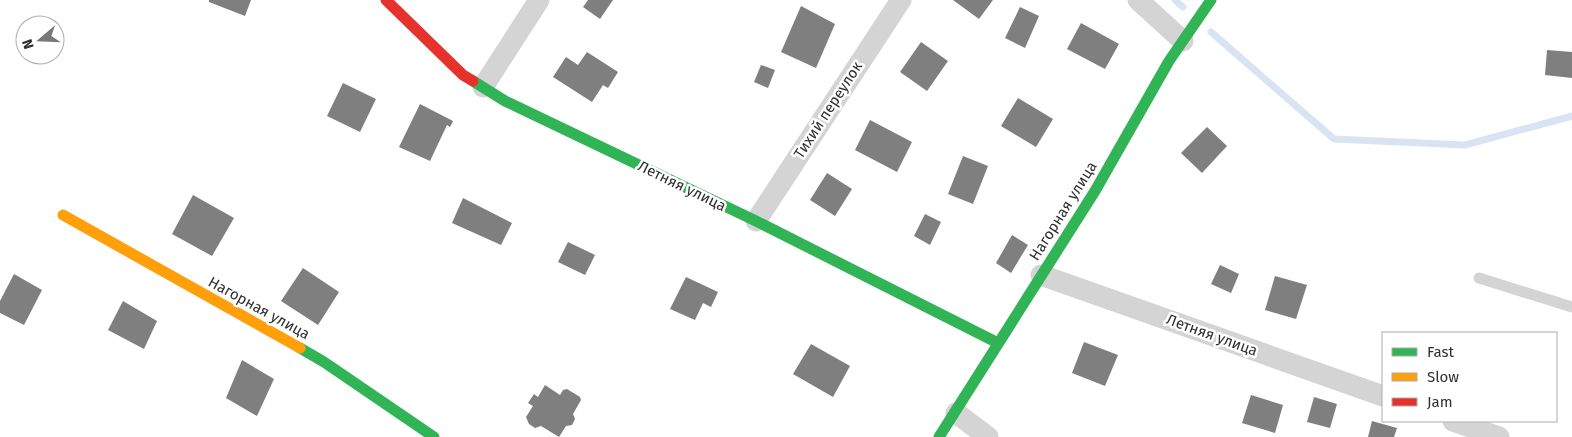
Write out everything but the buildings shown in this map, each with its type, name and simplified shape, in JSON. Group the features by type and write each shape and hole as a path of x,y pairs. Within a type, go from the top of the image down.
{"street":[{"name":"Летняя улица","path":"386,0 463,75 505,101 756,221 998,343"},
{"path":"483,87 540,0"},
{"name":"Тихий переулок","path":"756,221 901,0"},
{"path":"1138,0 1183,41"},
{"name":"Нагорная улица","path":"940,437 1095,191 1169,61 1211,0"},
{"name":"Нагорная улица","path":"63,215 324,362 434,437"},
{"name":"Летняя улица","path":"1041,275 1382,396"},
{"path":"956,412 988,437"},
{"path":"1456,422 1499,437"}],"lane":[{"path":"1479,278 1572,307"}],"waterway":[{"path":"1175,0 1183,7"},
{"path":"1211,32 1334,139 1465,145 1572,116"}],"traffic: fast":[{"path":"939,437 1095,191 1169,61 1211,0"},
{"path":"473,81 505,101 756,221 998,343"},
{"path":"300,348 324,362 434,437"}],"traffic: slow":[{"path":"63,215 300,348"}],"traffic: jam":[{"path":"386,0 463,75 473,81"}]}
